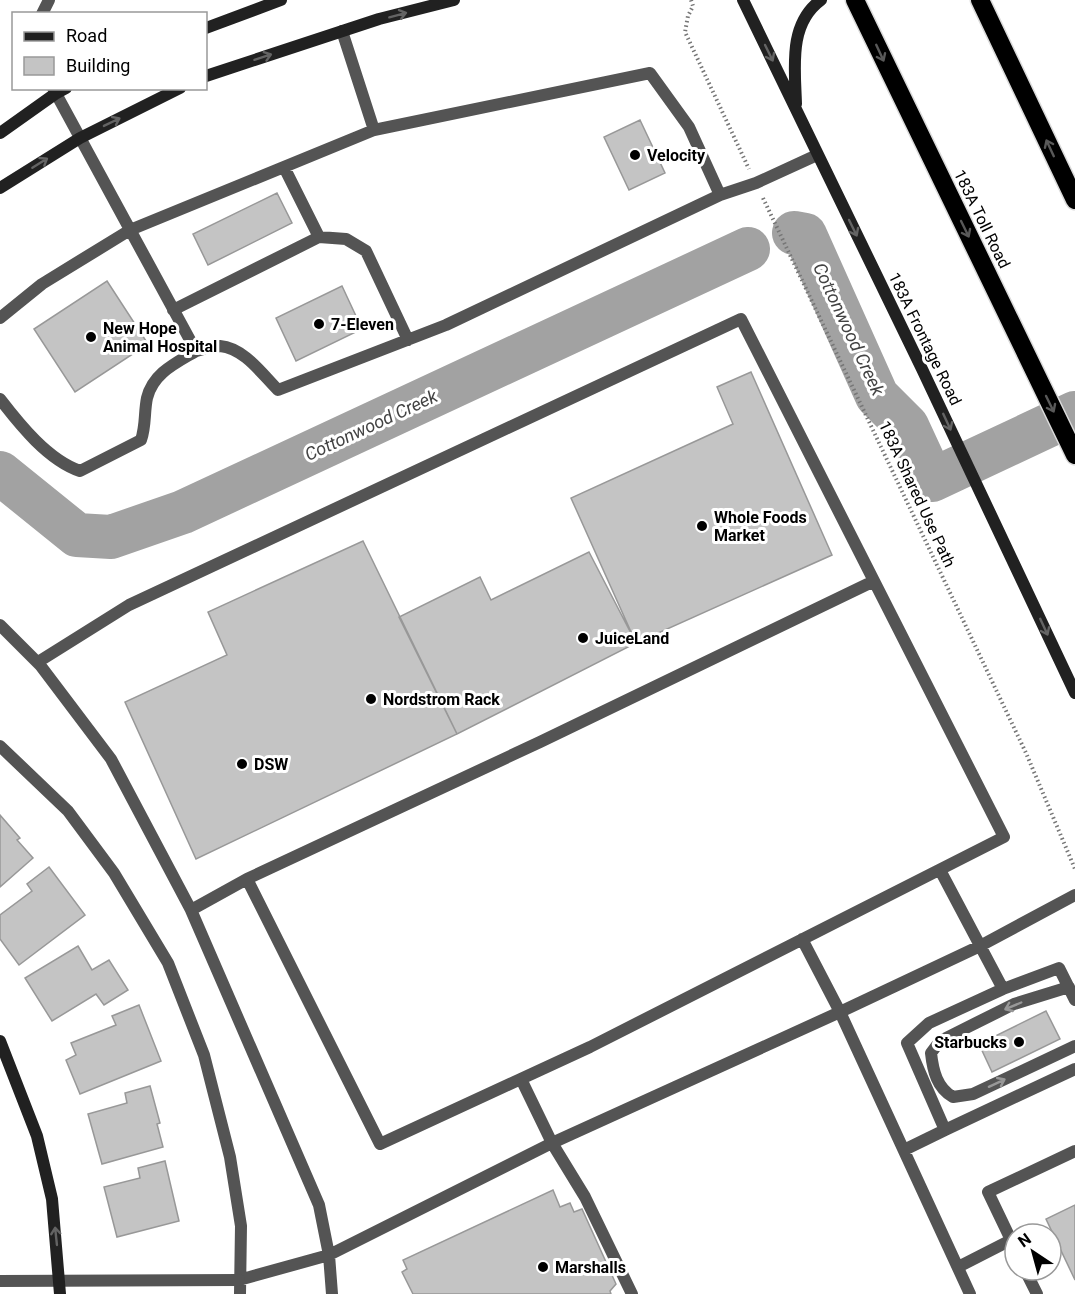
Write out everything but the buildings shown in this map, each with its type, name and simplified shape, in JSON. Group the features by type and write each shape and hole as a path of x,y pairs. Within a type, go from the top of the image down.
{"highway":[{"name":"183A Toll Road","path":"855,0 1075,455"},
{"path":"980,0 1075,201"}],"main road":[{"path":"207,28 281,0"},
{"path":"207,76 342,31 454,0"},
{"name":"183A Frontage Road","path":"743,0 922,369 1075,693"},
{"path":"796,110 795,55 798,28 813,6 821,0"},
{"path":"0,133 58,90"},
{"path":"0,188 80,138 176,90"},
{"path":"0,1041 37,1136 52,1199 60,1294"}],"street":[{"path":"342,31 374,130"},
{"path":"0,318 42,284 130,230 374,130 650,74 689,127 720,195"},
{"path":"58,90 80,138 196,351"},
{"path":"0,399 21,426 64,466 80,471 141,440 145,427 147,398 152,384 162,372 196,351 218,346 232,349 244,356 278,390 446,325 720,195 756,183 817,155"},
{"path":"284,167 319,237"},
{"path":"173,310 319,237 346,239 366,251 408,340"},
{"path":"38,662 129,605 741,319 1004,837 590,1047 380,1144 247,879"},
{"path":"191,910 247,879 471,772 540,742 874,581"},
{"path":"0,625 38,662 111,759 191,910 319,1205 329,1255 332,1294"},
{"path":"0,746 68,811 114,873 168,963 204,1055 230,1157 241,1226 240,1294"},
{"path":"940,870 1003,989"},
{"path":"0,1281 239,1280 329,1255 552,1143 980,946 1075,896"},
{"path":"802,939 840,1012 970,1294"},
{"path":"945,1130 907,1043 929,1023 1003,989 1059,968 1075,1000"},
{"path":"1069,987 1014,1004 940,1041 931,1053 933,1071 944,1092 954,1097 973,1094 1075,1046"},
{"path":"904,1150 1075,1069"},
{"path":"520,1079 552,1143 585,1197 632,1294"},
{"path":"1003,1223 988,1192 1075,1151"},
{"path":"958,1267 1003,1248"}],"path":[{"name":"183A Shared Use Path","path":"691,0 693,6 688,15 685,32 1021,742 1075,869"}],"waterway":[{"name":"Cottonwood Creek","path":"794,233 805,235 877,396 907,426 932,480 1075,413"},
{"name":"Cottonwood Creek","path":"0,473 77,535 111,537 183,512 748,249"}],"place":[{"name":"Velocity","path":"635,155"},
{"name":"7-Eleven","path":"319,324"},
{"name":"New Hope Animal Hospital","path":"91,337"},
{"name":"Whole Foods Market","path":"702,526"},
{"name":"JuiceLand","path":"583,638"},
{"name":"Nordstrom Rack","path":"371,699"},
{"name":"DSW","path":"242,764"},
{"name":"Starbucks","path":"1019,1042"},
{"name":"Marshalls","path":"543,1267"}]}
